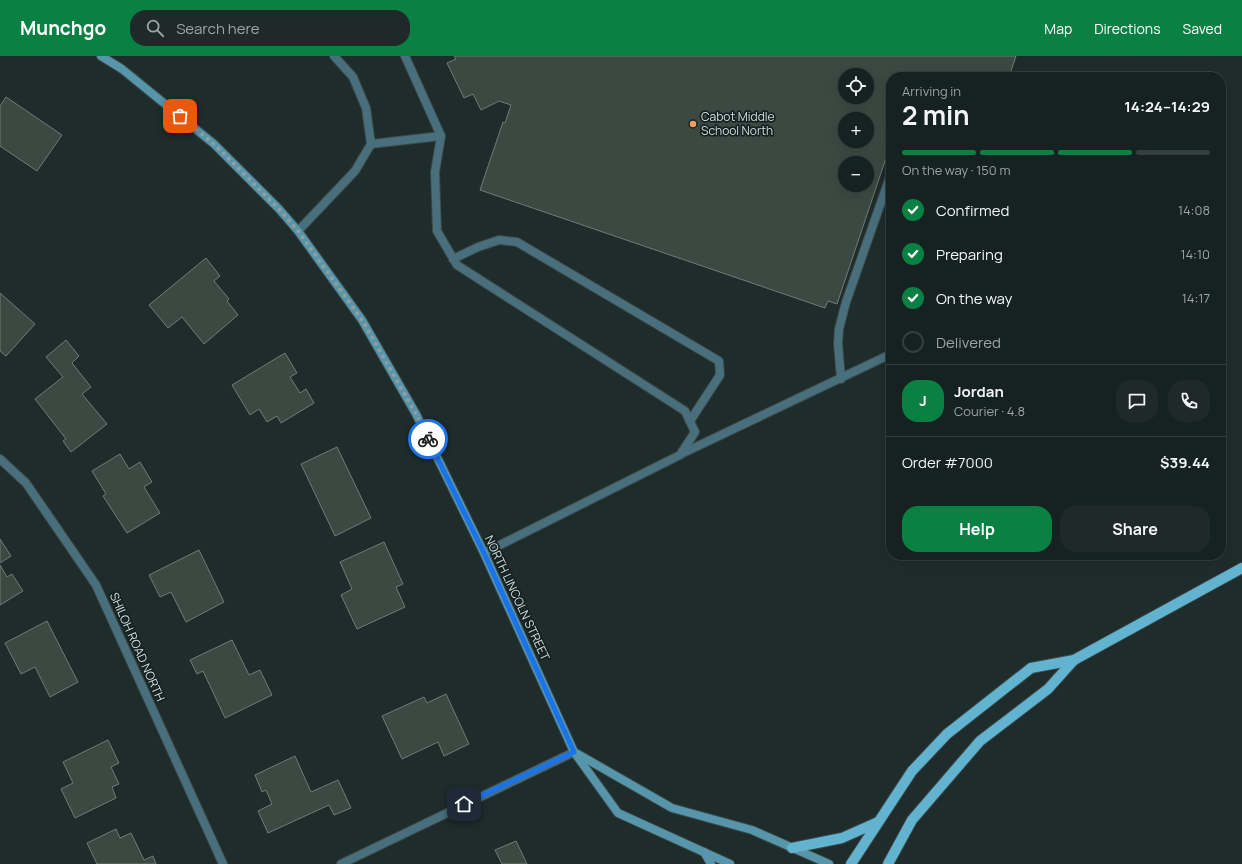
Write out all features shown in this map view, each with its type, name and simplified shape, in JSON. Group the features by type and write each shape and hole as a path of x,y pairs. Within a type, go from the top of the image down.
{"main road":[{"path":"851,864 912,771 947,734 1031,668 1074,660 1242,568"},
{"path":"888,864 912,820 980,740 1048,689 1074,660"},
{"path":"792,848 842,838 878,822"}],"street":[{"name":"NORTH LINCOLN STREET","path":"101,56 122,69 214,144 279,209 298,231 362,320 416,414 484,553 574,752 618,813 730,864"},
{"path":"298,231 355,171 371,144 366,108 353,77 334,56"},
{"path":"405,56 441,136 436,172 437,231 457,265 685,411 695,432 680,455"},
{"path":"371,144 441,136"},
{"path":"841,379 838,344 839,329 846,302 886,188"},
{"path":"453,258 499,240 517,242 719,361 720,375 690,421"},
{"path":"484,553 680,455 886,356"},
{"name":"SHILOH ROAD NORTH","path":"0,459 26,483 96,585 223,864"},
{"path":"341,864 574,752 672,808 752,830 829,864"},
{"path":"704,852 711,864"}],"building":[{"path":"454,56 1016,56 1011,72 886,72 886,158 837,304 828,301 825,308 480,190 503,122 505,123 511,105 499,101 481,110 473,94 464,98 447,63 456,59"},
{"path":"6,97 62,135 37,171 0,146 0,106"},
{"path":"206,258 220,276 214,281 229,299 227,301 238,315 204,344 182,317 168,328 149,305"},
{"path":"0,293 35,324 6,356 0,351"},
{"path":"66,340 79,356 72,363 91,387 82,394 107,424 71,452 63,441 66,439 35,399 63,377 46,357"},
{"path":"285,353 297,373 290,377 300,393 306,389 314,403 281,423 277,416 267,422 259,409 250,415 232,385"},
{"path":"337,447 371,518 335,536 301,464"},
{"path":"120,454 129,469 140,462 152,482 144,487 160,513 127,533 103,496 106,494 92,471"},
{"path":"0,539 11,556 0,563"},
{"path":"384,542 403,584 396,587 405,607 357,629 341,595 352,589 340,562"},
{"path":"199,550 224,602 186,622 171,592 160,597 149,575"},
{"path":"0,565 7,577 12,574 23,591 0,605"},
{"path":"47,621 78,682 50,697 35,667 21,674 5,643"},
{"path":"232,640 249,675 260,670 272,695 225,718 203,671 197,674 190,660"},
{"path":"446,694 469,744 444,756 438,742 402,759 382,716 424,697 427,703"},
{"path":"108,740 119,763 111,767 119,784 112,787 116,798 75,818 61,789 73,783 63,762"},
{"path":"295,756 311,792 338,780 351,808 334,815 329,805 268,833 258,811 272,804 266,790 262,792 255,775"},
{"path":"116,829 120,838 131,833 144,860 153,856 156,864 97,864 87,843"},
{"path":"516,841 527,864 502,864 495,850"}],"way so far":[{"path":"180,116 214,144 279,209 298,231 362,320 416,414 428,439"}],"place":[{"name":"Cabot Middle School North","path":"693,124"}],"route":[{"path":"428,439 484,553 574,752 464,804"}]}
